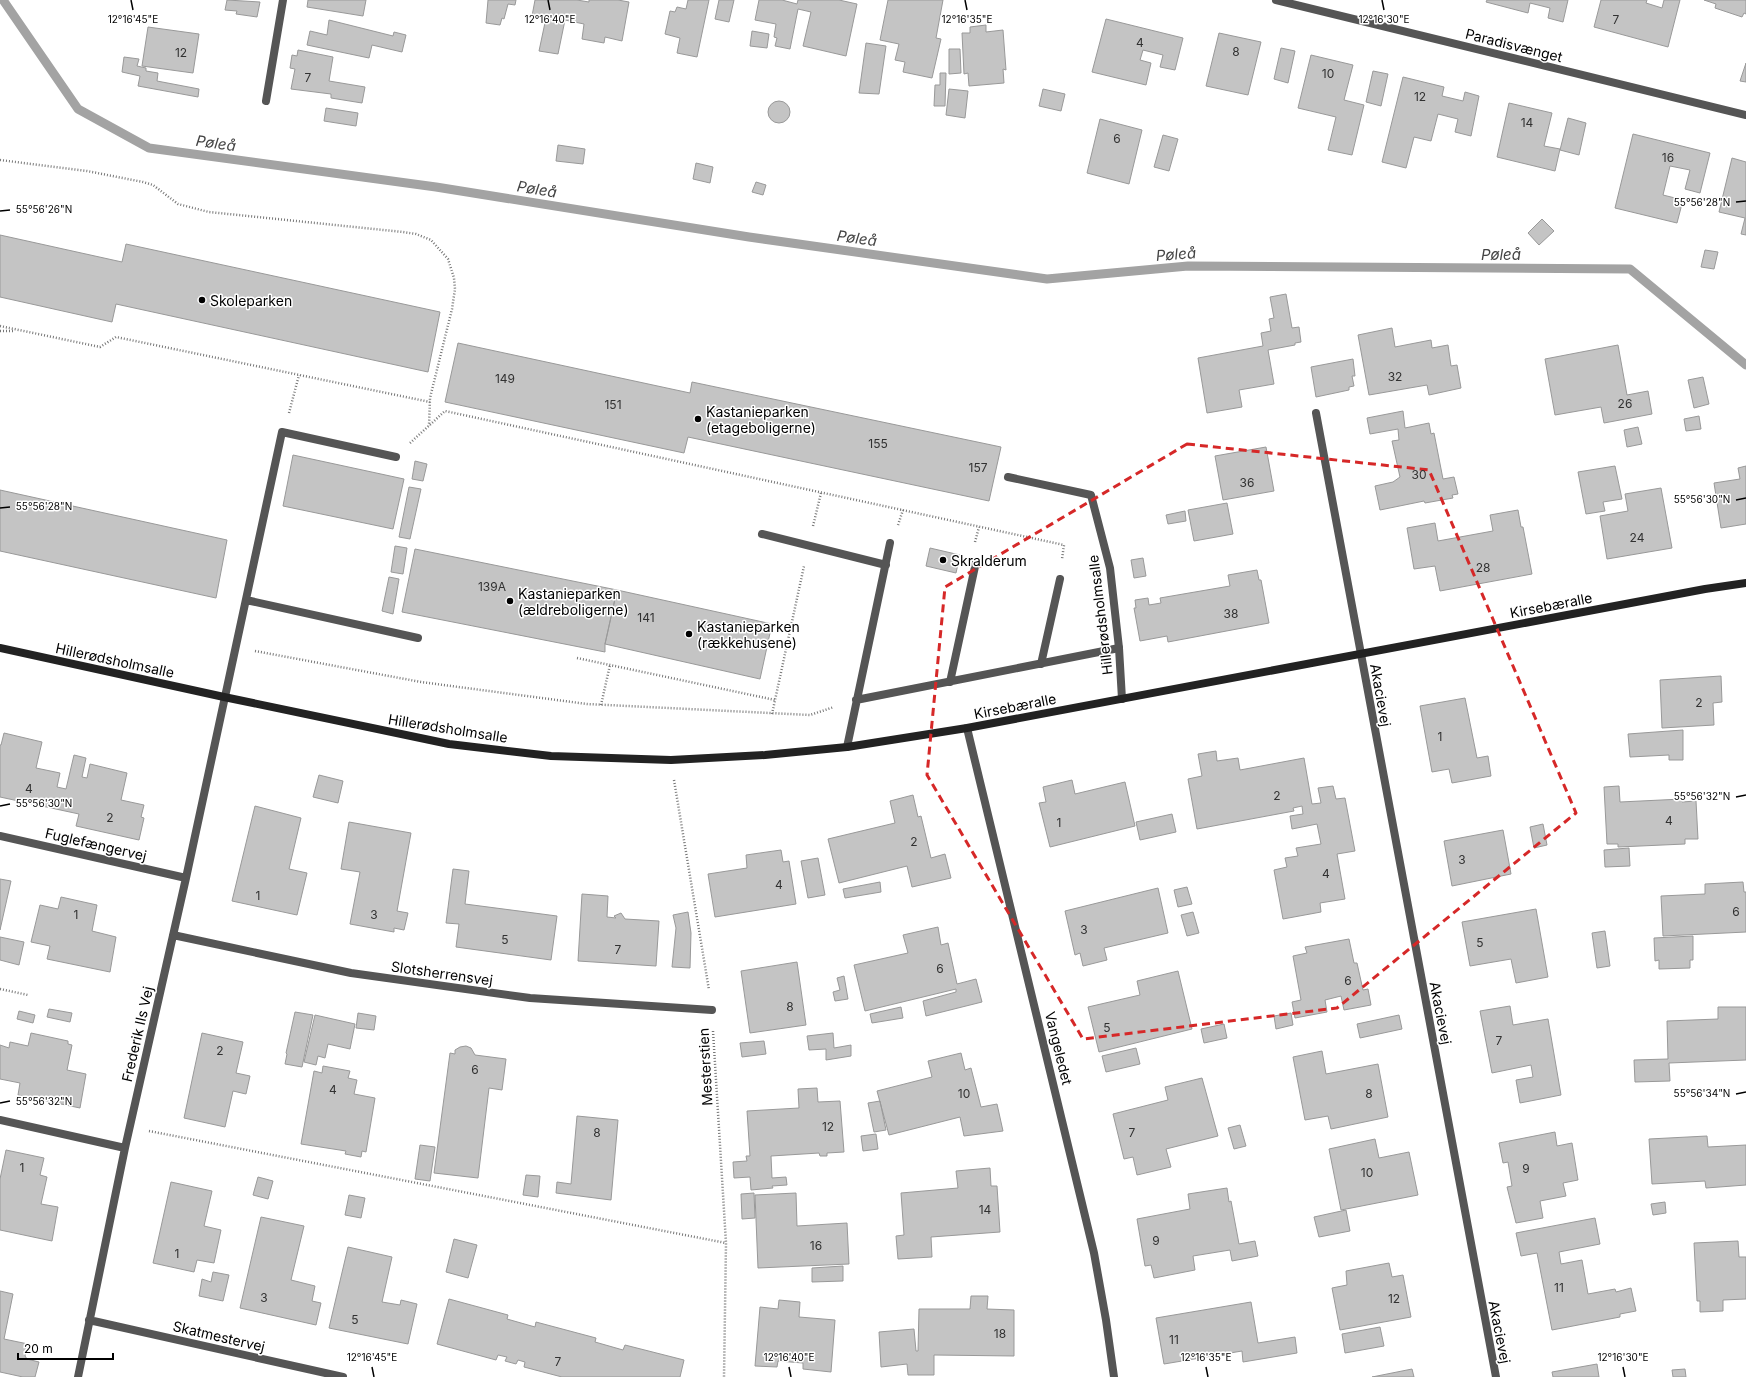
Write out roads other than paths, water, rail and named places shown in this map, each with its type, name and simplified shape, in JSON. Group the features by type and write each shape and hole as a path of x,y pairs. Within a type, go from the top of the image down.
{"street":[{"path":"266,101 283,0"},
{"name":"Paradisvænget","path":"1276,0 1746,115"},
{"path":"1316,413 1360,655"},
{"path":"224,697 282,432 396,457"},
{"name":"Hillerødsholmsalle","path":"1008,477 1091,495 1110,568 1119,648 1122,699"},
{"path":"762,534 886,565"},
{"path":"847,747 890,544"},
{"path":"950,682 976,562"},
{"path":"1042,664 1060,579"},
{"name":"Kirsebæralle","path":"671,760 765,756 847,747 968,728 1705,589 1746,583"},
{"path":"246,600 418,638"},
{"name":"Hillerødsholmsalle","path":"0,648 449,744 551,756 671,760"},
{"path":"856,700 1119,648"},
{"name":"Akacievej","path":"1360,655 1496,1377"},
{"name":"Frederik IIs Vej","path":"78,1377 129,1127 186,878 224,697"},
{"name":"Vangeledet","path":"968,728 1094,1253 1114,1377"},
{"name":"Fuglefængervej","path":"0,836 186,878"},
{"name":"Slotsherrensvej","path":"173,935 351,974 530,998 712,1010"},
{"path":"0,1120 125,1148"},
{"name":"Skatmestervej","path":"89,1320 343,1377"}],"waterway":[{"name":"Pøleå","path":"3,0 78,109 149,148 436,187 749,237 1047,279 1188,266 1630,269 1746,365"}],"place":[{"name":"Skoleparken","path":"202,300"},
{"name":"Kastanieparken (etageboligerne)","path":"698,419"},
{"name":"Skralderum","path":"943,560"},
{"name":"Kastanieparken (ældreboligerne)","path":"510,601"},
{"name":"Kastanieparken (rækkehusene)","path":"689,634"}]}
